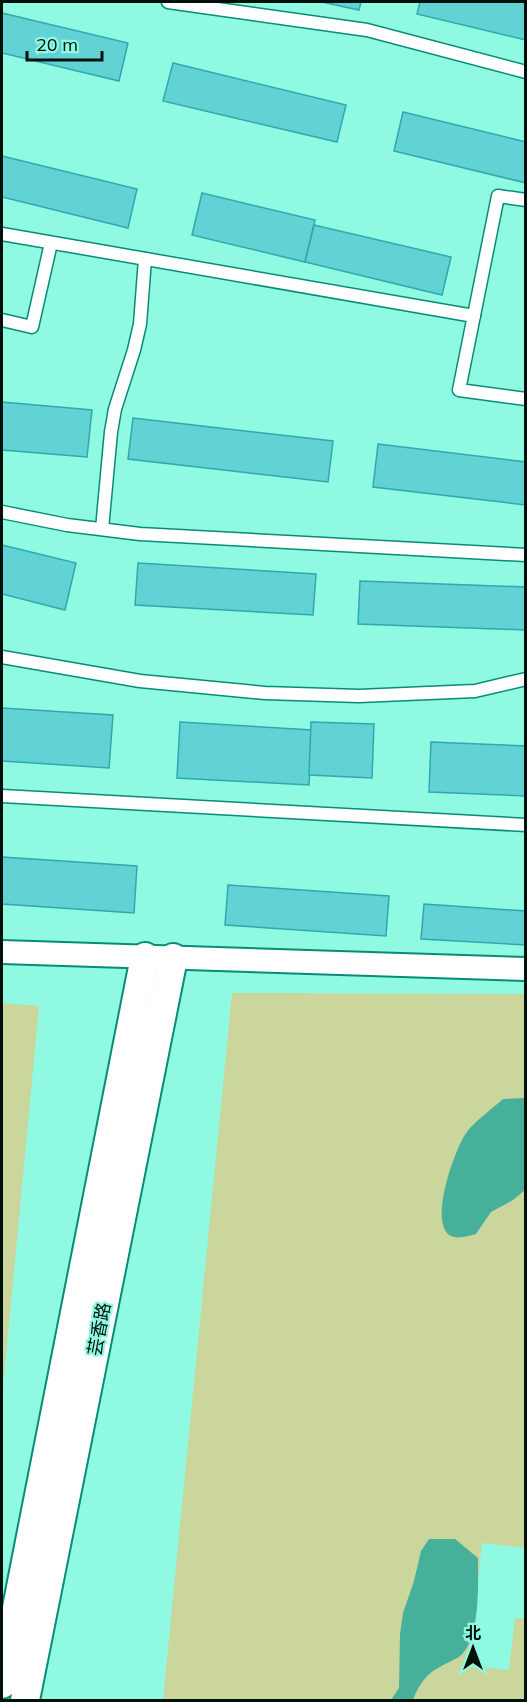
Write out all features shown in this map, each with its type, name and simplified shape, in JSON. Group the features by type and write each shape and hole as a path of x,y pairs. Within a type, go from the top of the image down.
{"street":[{"path":"2,952 525,969"},
{"name":"芸香路","path":"2,1684 145,957"},
{"name":"芸香路","path":"25,1701 173,958"}],"lane":[{"path":"168,2 367,30 525,72"},
{"path":"525,200 498,196 459,390 525,399"},
{"path":"2,234 474,316"},
{"path":"2,320 32,327 51,243"},
{"path":"102,530 111,432 115,409 140,324 145,259"},
{"path":"2,512 67,525 140,534 525,555"},
{"path":"2,657 140,681 265,693 359,696 463,692 525,679"},
{"path":"2,796 525,825"}],"green space":[{"path":"232,993 525,994 525,1548 482,1543 469,1666 509,1670 515,1618 525,1619 525,1700 163,1700"},
{"path":"2,1003 39,1006 2,1398"}],"water":[{"path":"525,1098 525,1190 513,1200 491,1212 476,1234 466,1237 449,1235 444,1227 442,1202 449,1173 463,1138 476,1122 503,1099"},
{"path":"429,1539 455,1539 478,1558 475,1625 466,1649 459,1657 430,1674 420,1686 413,1700 391,1700 399,1688 400,1634 403,1613 421,1551"}],"building":[{"path":"322,2 361,2 359,10"},
{"path":"420,2 526,2 526,40 417,14"},
{"path":"2,13 128,43 119,81 2,53"},
{"path":"173,63 346,105 337,142 163,101"},
{"path":"403,112 526,142 526,183 394,151"},
{"path":"2,156 137,189 128,228 2,197"},
{"path":"202,193 315,220 305,262 192,235"},
{"path":"314,225 451,257 442,295 305,262"},
{"path":"2,402 92,410 87,457 2,450"},
{"path":"133,418 333,441 328,482 128,459"},
{"path":"378,444 526,462 526,505 373,487"},
{"path":"2,545 76,563 65,610 2,594"},
{"path":"138,563 316,574 313,615 135,605"},
{"path":"360,581 526,587 526,630 358,624"},
{"path":"2,708 113,715 109,768 2,761"},
{"path":"180,722 312,730 309,785 177,778"},
{"path":"311,722 374,724 372,778 309,775"},
{"path":"431,742 526,746 526,796 429,792"},
{"path":"2,857 137,866 134,913 2,904"},
{"path":"228,885 389,896 386,936 225,925"},
{"path":"424,904 526,911 526,945 421,939"}]}
